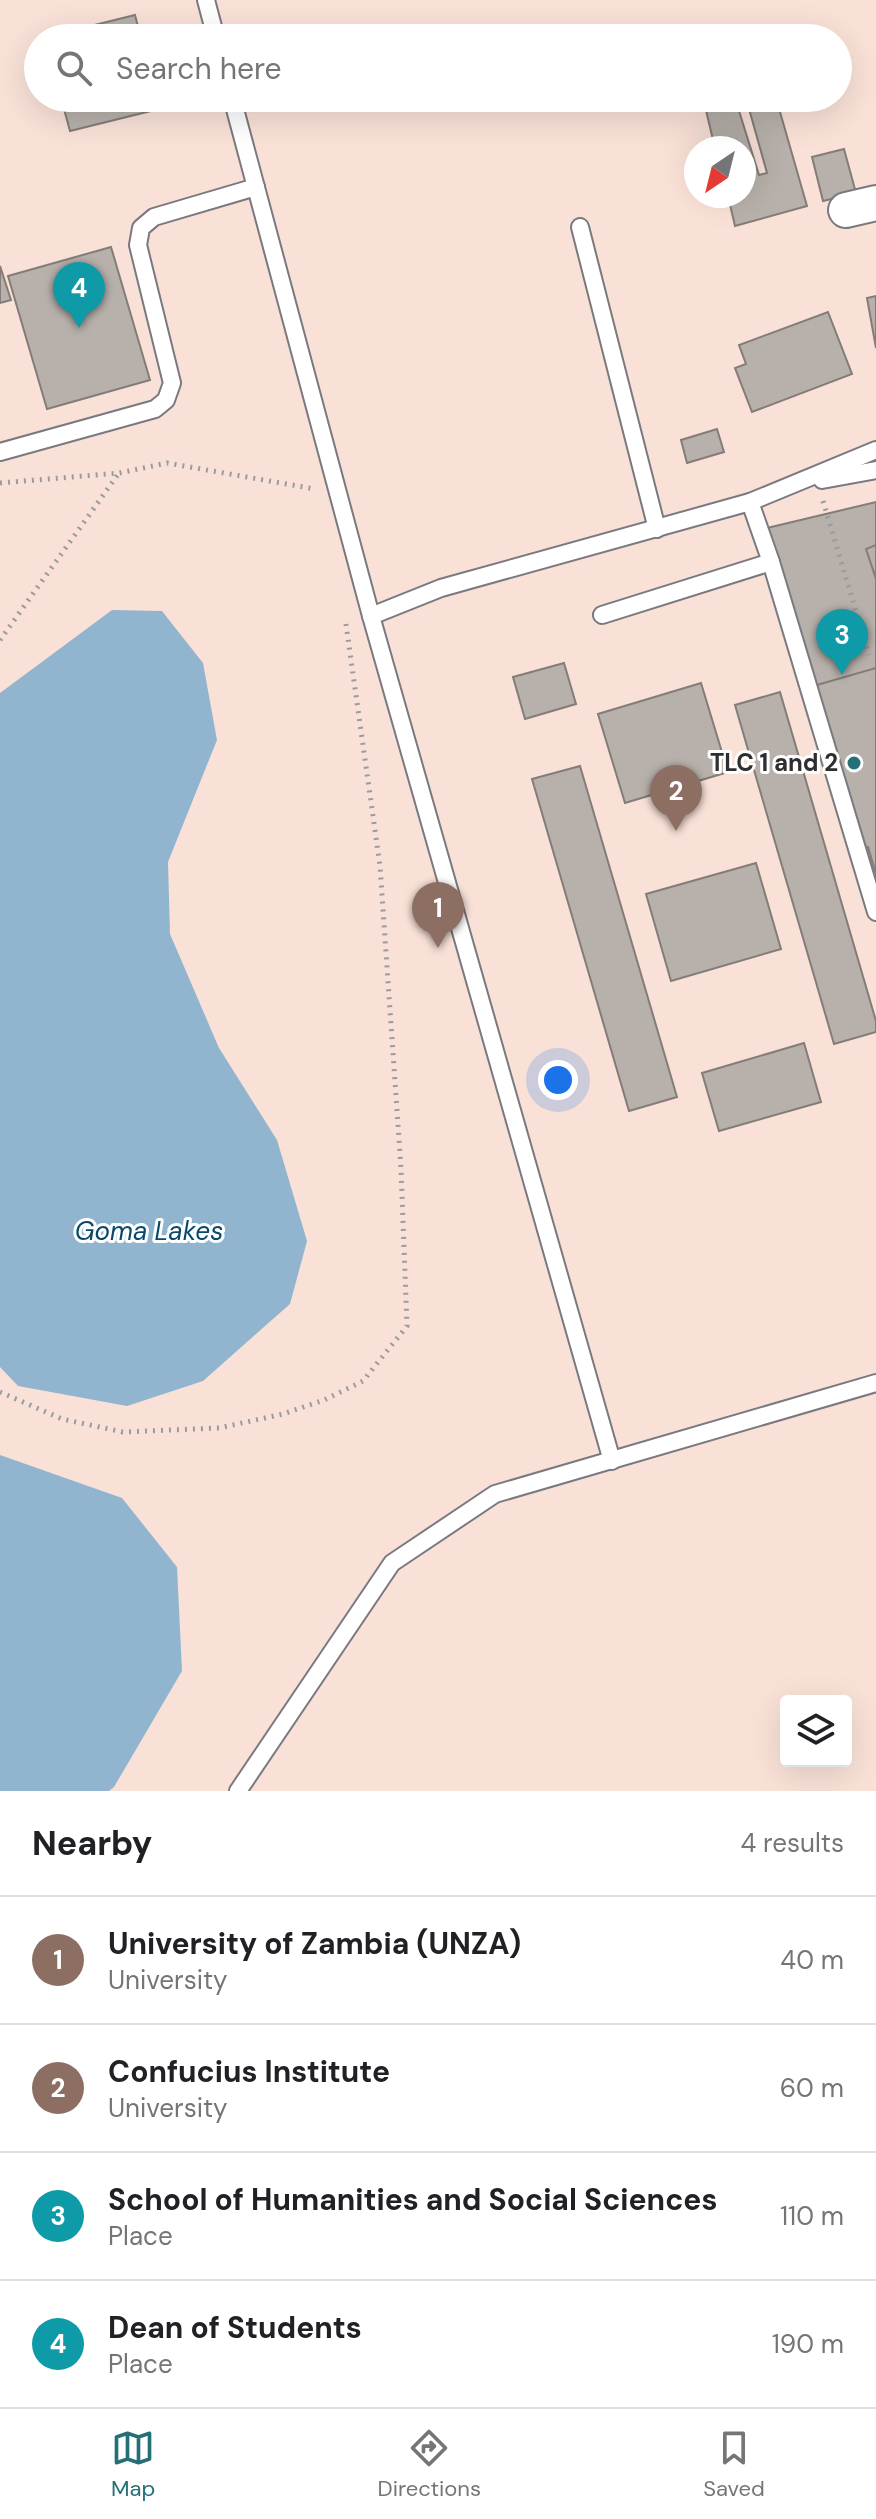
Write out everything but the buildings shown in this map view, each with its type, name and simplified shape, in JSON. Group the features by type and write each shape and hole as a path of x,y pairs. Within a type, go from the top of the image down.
{"lane":[{"path":"206,0 212,24"},
{"path":"236,112 371,616 612,1461"},
{"path":"0,452 155,409 166,400 172,383 138,245 141,228 154,217 256,187"},
{"path":"580,227 657,529"},
{"path":"371,616 441,588 750,502 876,450"},
{"path":"791,485 876,470"},
{"path":"750,502 771,562 876,912"},
{"path":"602,615 771,562"},
{"path":"238,1791 392,1563 495,1494 876,1383"}],"path":[{"path":"0,483 119,473 167,463 327,491"},
{"path":"0,640 119,473"},
{"path":"817,481 869,655"},
{"path":"0,1392 62,1419 123,1432 219,1428 283,1414 324,1400 363,1381 407,1326 401,1168 380,866 345,613"}],"shaded area":[{"path":"0,0 876,0 876,1791 0,1791"}],"water":[{"name":"Goma Lakes","path":"112,610 162,611 203,663 217,740 168,862 170,934 219,1048 277,1140 307,1241 290,1304 203,1381 127,1406 18,1386 0,1367 0,693"},
{"path":"0,1455 122,1498 177,1567 182,1671 109,1791 0,1791"}],"place":[{"name":"Dean of Students","path":"79,328"},
{"name":"School of Humanities and Social Sciences","path":"842,675"},
{"name":"TLC 1 and 2","path":"854,763"},
{"name":"Confucius Institute","path":"676,831"},
{"name":"University of Zambia (UNZA)","path":"438,948"}]}
